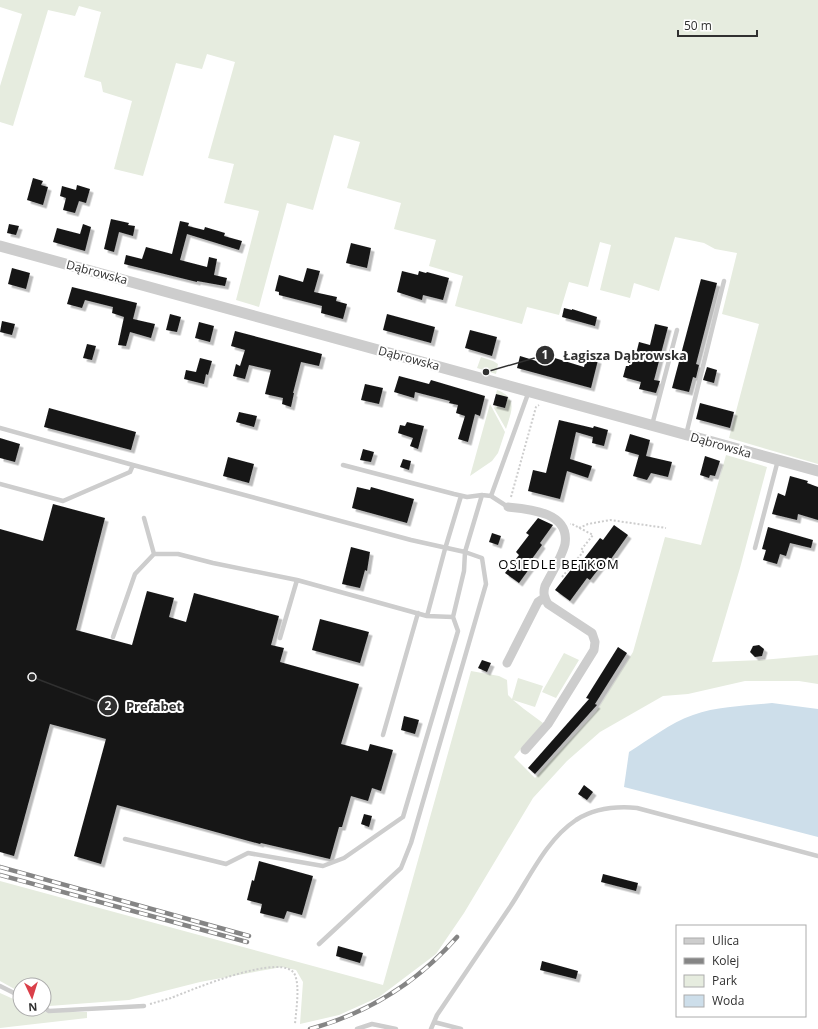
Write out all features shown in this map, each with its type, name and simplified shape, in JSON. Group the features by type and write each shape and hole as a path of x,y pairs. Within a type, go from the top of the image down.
{"street":[{"name":"Dąbrowska","path":"0,246 818,471"},
{"path":"508,507 546,513 556,520 562,527 565,544 545,586 544,598 548,604 592,633 595,642 594,650 548,724 525,750"},
{"path":"507,663 538,602 544,598"}],"lane":[{"path":"686,435 724,281"},
{"path":"652,425 677,330"},
{"path":"491,496 529,391"},
{"path":"0,428 445,549 465,552 482,558 486,584 411,843 400,868 319,944"},
{"path":"755,548 778,460"},
{"path":"0,484 63,501 130,472 133,465"},
{"path":"343,465 461,496 491,496 508,507"},
{"path":"126,839 226,864 248,853 323,866 344,858 403,817 458,632 453,617 464,571 465,552 482,495"},
{"path":"427,616 461,496"},
{"path":"144,518 154,554"},
{"path":"113,636 135,574 154,554 178,554 213,563 297,580 427,616 453,617"},
{"path":"280,638 297,580"},
{"path":"383,735 418,613"},
{"path":"431,1029 437,1015 544,854 562,831 577,820 595,811 620,806 637,808 818,856"},
{"path":"0,986 12,992"},
{"path":"52,1011 144,1006"},
{"path":"434,1022 461,1029"},
{"path":"357,1029 372,1024 396,1029"}],"path":[{"path":"508,507 536,407 543,402"},
{"path":"579,528 588,524 610,520 666,528"},
{"path":"561,578 583,552 581,550 593,535 572,524 562,527"},
{"path":"144,1006 243,972 264,968 282,967 292,970 295,974 297,986 295,1024"}],"green space":[{"path":"0,0 818,0 818,464 729,438 759,324 722,314 737,253 715,249 704,243 675,237 659,291 634,283 630,298 600,290 611,245 600,242 588,287 569,282 559,315 527,307 522,324 455,306 463,276 429,266 436,240 394,229 401,203 347,188 360,142 334,135 313,210 287,203 259,307 236,300 259,211 224,203 234,164 208,158 235,62 207,54 202,69 176,63 143,176 114,169 132,101 103,92 101,82 84,77 101,12 79,6 75,16 48,10 13,126 0,122 0,86 22,14 0,7"},
{"path":"481,357 498,364 496,374 477,368"},
{"path":"497,390 504,393 508,397 496,394"},
{"path":"508,397 511,401 512,406 506,429 494,408 495,406 505,408"},
{"path":"490,404 505,432 498,453 492,461 470,476"},
{"path":"726,455 767,467 740,568 712,662 762,660 818,655 818,684 799,681 745,681 688,694 663,696 600,732 567,761 533,798 464,913 436,954 379,997 339,1015 300,1024 303,982 296,970 282,967 200,982 129,1000 52,1006 52,977 12,977 12,988 0,981 0,881 383,985 471,671 499,676 507,680 508,695 512,699 518,678 543,686 535,707 513,700 543,723 514,757 535,778 596,712 633,652 665,537 701,545"},
{"path":"564,653 579,660 556,698 542,692"},
{"path":"0,993 12,998 12,1017 52,1017 52,1012 87,1012 87,1018 0,1028"}],"water":[{"path":"772,703 818,709 818,837 624,787 629,752 668,727 685,718 703,712 732,707"}],"building":[{"path":"33,178 43,181 41,185 48,187 43,205 27,200"},
{"path":"77,185 90,189 86,203 79,201 75,213 63,210 66,198 60,196 62,186 76,190"},
{"path":"111,219 135,226 133,236 119,232 114,252 104,249"},
{"path":"180,221 189,223 188,226 204,230 205,227 225,233 224,236 242,241 239,250 187,234 180,260 207,267 209,257 217,259 214,275 227,278 225,286 197,282 124,264 126,255 142,259 146,247 172,254"},
{"path":"9,224 19,226 16,235 7,233"},
{"path":"83,224 91,227 85,251 53,242 57,228 80,234"},
{"path":"351,243 371,248 367,268 346,263"},
{"path":"12,268 30,273 26,289 8,284"},
{"path":"307,268 320,271 314,292 337,297 336,301 347,304 343,319 321,313 322,306 279,295 279,292 275,291 279,275 303,282"},
{"path":"402,271 418,275 419,271 427,272 449,278 443,300 423,295 422,300 397,292"},
{"path":"701,279 717,283 696,364 699,365 696,378 693,377 689,392 672,388"},
{"path":"72,287 137,303 133,319 155,324 151,338 130,332 126,346 118,345 124,317 112,313 113,307 85,300 82,308 67,304"},
{"path":"564,308 597,317 595,326 562,317"},
{"path":"170,314 181,317 177,332 166,330"},
{"path":"387,314 435,327 431,343 383,330"},
{"path":"2,321 15,324 12,335 0,332"},
{"path":"199,322 214,326 210,342 195,338"},
{"path":"655,324 668,327 654,380 660,381 656,393 639,389 641,382 623,377 626,366 629,366 632,357 635,358 639,342 650,345"},
{"path":"470,330 497,337 492,356 465,348"},
{"path":"235,331 322,354 319,366 301,362 291,407 282,404 283,398 265,394 271,370 249,365 245,379 233,376 236,364 240,366 245,350 231,346"},
{"path":"87,344 96,346 92,360 83,358"},
{"path":"545,355 584,367 586,357 598,360 591,388 517,368 520,356 543,363"},
{"path":"200,358 212,361 208,375 206,374 204,384 184,379 186,370 196,372"},
{"path":"707,367 717,370 714,383 703,380"},
{"path":"399,376 429,384 431,380 485,396 480,416 475,414 468,442 458,439 465,416 456,413 458,405 449,403 450,401 415,392 414,398 394,392"},
{"path":"365,384 383,388 379,404 361,400"},
{"path":"496,394 508,397 505,408 493,405"},
{"path":"700,403 734,412 730,428 696,419"},
{"path":"49,408 136,432 131,450 44,427"},
{"path":"239,412 257,416 254,427 236,422"},
{"path":"559,420 608,430 604,446 592,443 593,437 576,432 570,459 592,466 588,478 567,471 560,499 528,491 533,470 546,473"},
{"path":"407,422 424,426 418,449 410,446 413,438 398,433 400,425 405,426"},
{"path":"630,434 650,440 646,456 672,462 668,477 651,473 647,480 633,476 639,455 625,451"},
{"path":"0,438 20,444 15,462 0,458"},
{"path":"363,449 374,452 371,462 360,460"},
{"path":"705,456 720,461 715,476 710,475 709,478 700,475"},
{"path":"228,457 254,464 249,483 223,476"},
{"path":"403,459 411,461 409,470 400,467"},
{"path":"790,476 808,481 807,483 818,487 818,520 798,514 797,520 772,514 778,493 785,496"},
{"path":"357,487 370,490 371,487 414,499 407,523 352,508"},
{"path":"53,504 105,518 76,630 132,645 147,591 174,598 169,617 186,622 194,593 279,616 271,645 284,648 280,662 359,684 341,744 368,751 370,744 393,750 381,791 372,788 368,801 351,796 342,827 339,827 330,859 260,844 117,805 101,864 74,856 106,739 50,724 14,856 0,852 0,529 43,541"},
{"path":"538,518 553,525 540,543 542,545 529,563 532,565 519,583 505,573 519,555 516,552 529,535 526,533"},
{"path":"614,525 628,535 611,559 608,557 590,580 587,578 570,601 555,590 573,567 576,569 600,538 603,540"},
{"path":"768,527 813,540 811,548 790,543 786,556 780,554 777,564 763,560 766,550 762,549"},
{"path":"492,533 501,536 498,545 489,542"},
{"path":"351,547 370,552 367,571 365,570 360,588 342,584"},
{"path":"320,619 369,632 360,663 312,650"},
{"path":"759,645 764,649 762,656 755,657 750,652 753,646"},
{"path":"618,647 627,653 595,704 597,705 535,774 528,768 589,699 586,698"},
{"path":"482,660 491,663 487,672 478,668"},
{"path":"404,716 419,720 415,734 401,730"},
{"path":"584,785 593,792 587,800 578,794"},
{"path":"364,814 372,816 369,827 361,824"},
{"path":"259,861 313,876 302,915 287,911 284,919 260,913 262,904 247,900"},
{"path":"603,874 638,883 636,891 601,882"},
{"path":"338,946 363,953 360,963 336,956"},
{"path":"542,961 578,971 576,979 540,970"}],"railway":[{"path":"0,867 249,936"},
{"path":"0,875 247,942"},
{"path":"310,1029 352,1014 390,994 425,969 442,954 457,937"}],"place":[{"name":"Łagisza Dąbrowska","path":"486,372"},
{"name":"Prefabet","path":"32,677"}],"district":[{"name":"OSIEDLE BETKOM","path":"559,564"}]}
